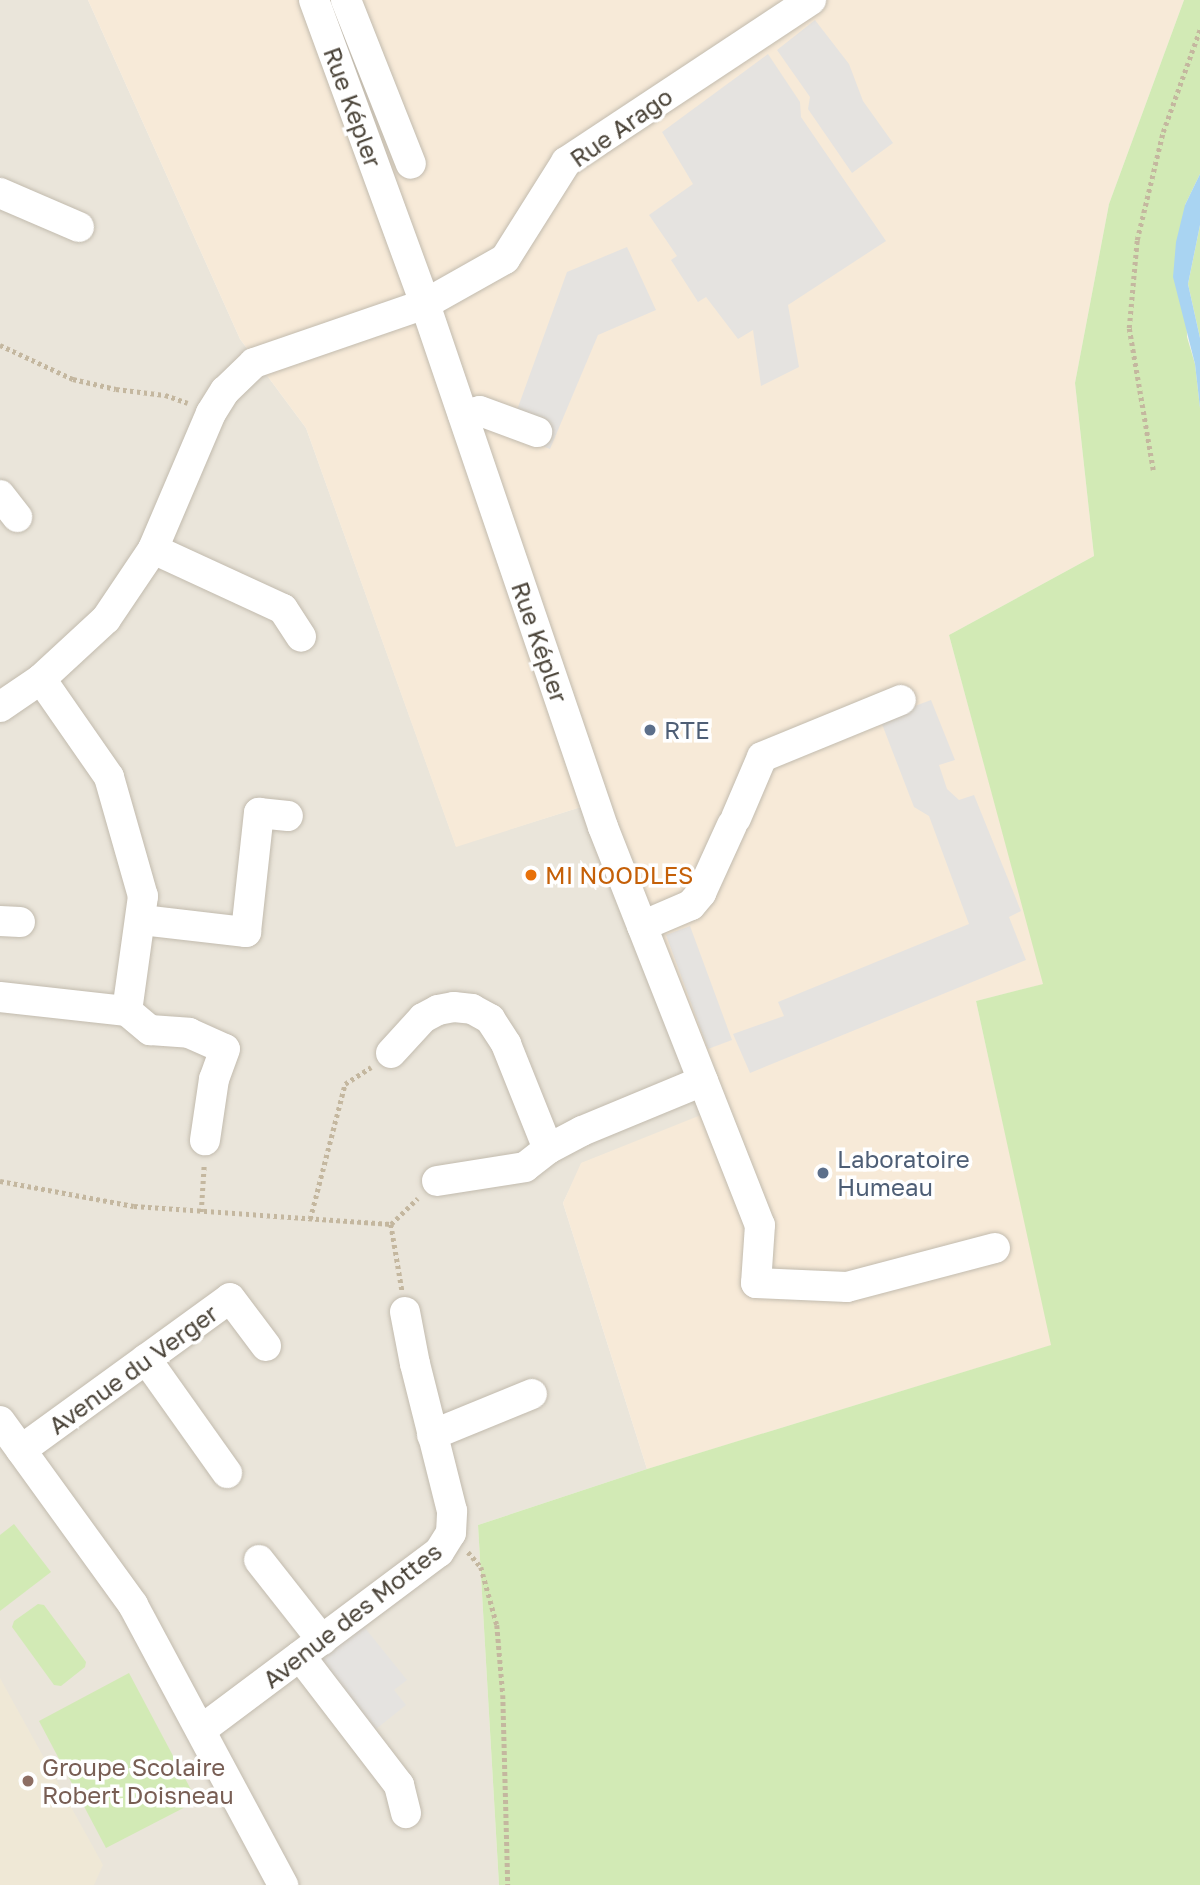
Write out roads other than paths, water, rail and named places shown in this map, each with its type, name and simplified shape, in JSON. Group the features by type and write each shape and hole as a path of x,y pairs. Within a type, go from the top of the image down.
{"street":[{"name":"Rue Képler","path":"314,0 425,304 603,827 760,1225 756,1283 847,1287 995,1248"},
{"path":"346,0 411,164"},
{"name":"Rue Arago","path":"0,707 41,679 106,619 153,549 211,413 225,391 254,363 425,304 505,259 566,162 811,0"},
{"path":"0,193 79,227"},
{"path":"463,415 480,411 537,432"},
{"path":"153,549 283,609 301,637"},
{"path":"41,679 109,776 143,896 142,920 127,1011"},
{"path":"642,926 691,905 701,892 762,757 901,699"},
{"path":"142,920 246,932 260,813 288,816"},
{"path":"0,997 127,1011 150,1030 189,1033 225,1049 214,1079 205,1140"},
{"path":"391,1053 422,1018 438,1010 454,1007 472,1009 490,1019 506,1044 548,1149"},
{"path":"437,1181 525,1167 548,1149 582,1131 703,1081"},
{"name":"Avenue du Verger","path":"21,1450 230,1298 266,1346"},
{"name":"Avenue des Mottes","path":"201,1730 439,1552 451,1533 452,1511 405,1312"},
{"path":"146,1359 227,1473"},
{"path":"432,1435 532,1394"},
{"path":"0,1421 133,1605 283,1885"},
{"path":"260,1560 311,1648 399,1785 406,1813"}],"water":[{"path":"1200,174 1200,225 1188,284 1200,338 1200,408 1195,364 1173,277 1176,242 1185,205"}],"place":[{"name":"RTE","path":"650,730"},
{"name":"MI NOODLES","path":"531,875"},
{"name":"Laboratoire Humeau","path":"823,1173"},
{"name":"Groupe Scolaire Robert Doisneau","path":"28,1781"}]}
